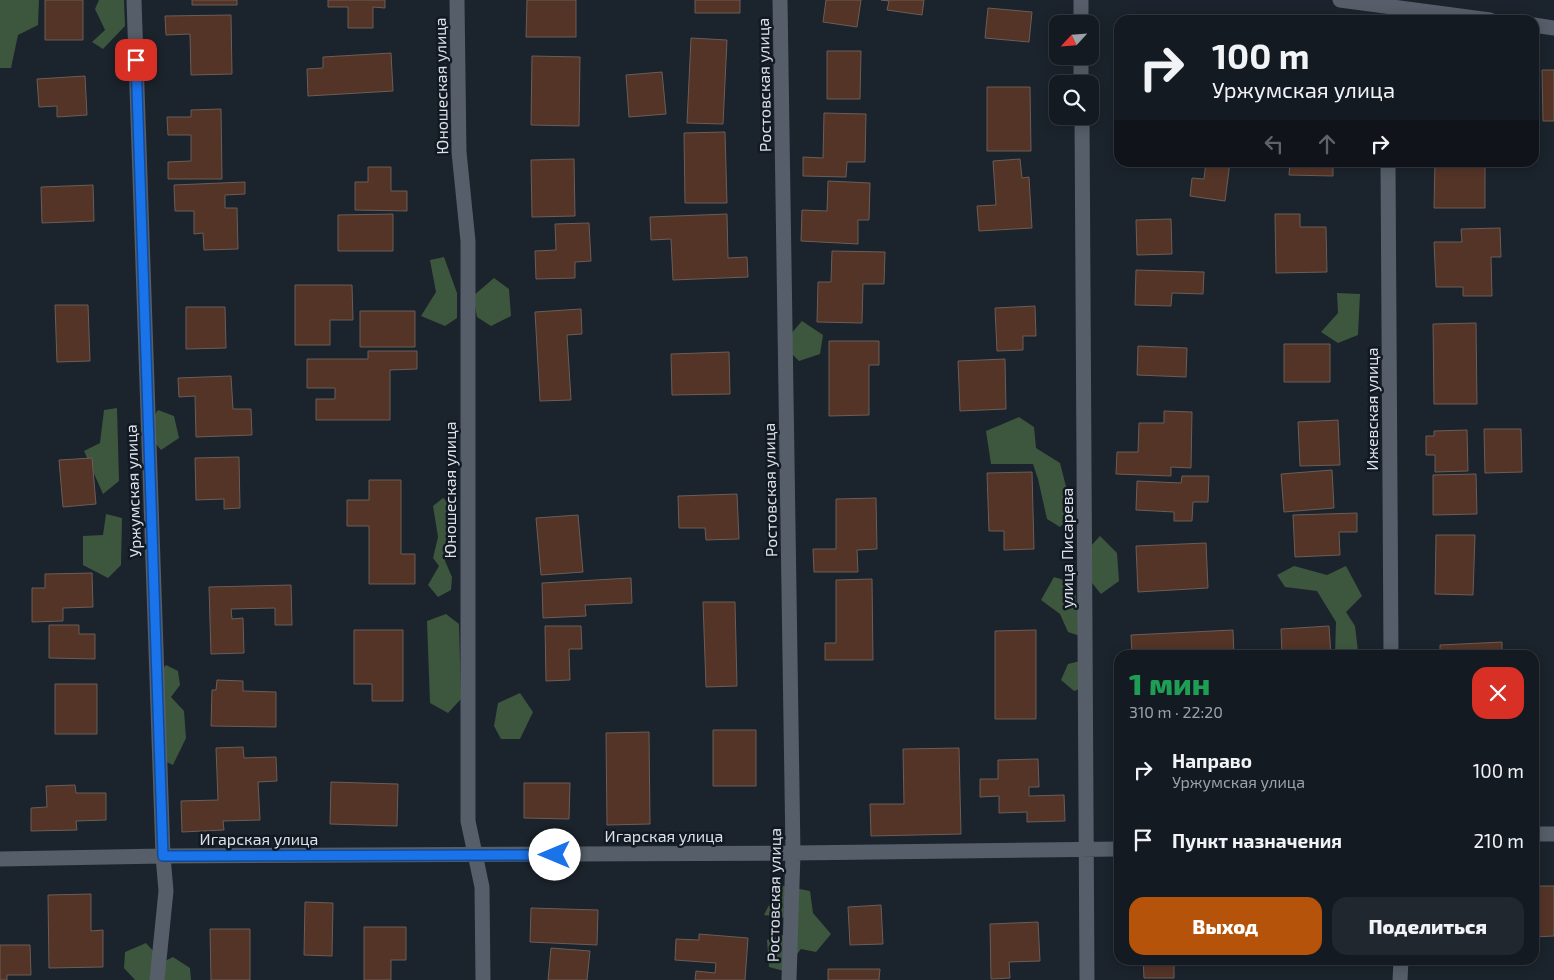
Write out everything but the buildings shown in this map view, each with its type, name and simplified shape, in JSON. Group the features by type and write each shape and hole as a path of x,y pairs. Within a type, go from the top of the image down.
{"street":[{"name":"Уржумская улица","path":"134,0 163,856 166,891 157,980"},
{"name":"Юношеская улица","path":"457,0 459,152 468,241 468,821 482,887 483,980"},
{"name":"Ростовская улица","path":"780,0 793,853 789,980"},
{"path":"1081,0 1081,15"},
{"path":"1340,0 1387,14 1404,15"},
{"path":"1539,26 1554,28"},
{"name":"улица Писарева","path":"1082,125 1087,980"},
{"name":"Ижевская улица","path":"1388,167 1392,650"},
{"path":"1539,834 1554,834"},
{"name":"Игарская улица","path":"0,859 163,856 793,853 1114,848"},
{"path":"1400,965 1400,980"}],"green space":[{"path":"0,0 39,0 38,25 18,35 11,68 0,68"},
{"path":"99,0 124,0 125,26 103,49 92,42 105,30 95,9"},
{"path":"444,257 457,293 457,318 445,326 421,316 436,292 430,260"},
{"path":"494,278 509,289 511,316 491,326 477,317 473,296"},
{"path":"1337,293 1360,294 1358,335 1338,343 1321,332 1338,313"},
{"path":"802,321 823,335 820,354 799,361 782,344"},
{"path":"117,408 119,481 103,494 84,451 100,443 104,410"},
{"path":"158,410 174,416 179,438 161,450 144,430"},
{"path":"1019,417 1034,427 1036,448 1060,463 1073,514 1060,527 1047,519 1033,464 991,464 986,431"},
{"path":"443,498 457,509 457,527 445,561 452,577 451,590 438,597 428,585 439,566 433,558 438,537 433,506"},
{"path":"106,514 122,518 121,565 108,578 83,565 83,536 103,535"},
{"path":"1100,536 1117,553 1119,581 1101,594 1092,583 1088,549"},
{"path":"1294,566 1327,575 1346,566 1362,596 1346,612 1355,626 1358,650 1335,650 1336,622 1317,591 1285,587 1277,575"},
{"path":"1054,577 1074,583 1076,601 1091,612 1080,636 1068,632 1060,614 1041,600"},
{"path":"446,614 459,624 461,699 448,713 430,703 427,621"},
{"path":"1080,661 1088,686 1074,691 1061,680 1068,664"},
{"path":"166,665 178,671 180,685 171,697 184,711 186,738 173,765 156,757 153,679"},
{"path":"520,693 533,712 520,739 501,739 494,726 498,703"},
{"path":"779,885 810,891 813,913 831,934 816,952 801,949 784,971 769,967 767,940 796,931 795,919 764,915"},
{"path":"146,943 163,962 173,957 190,968 191,980 135,980 124,968 125,952"}],"route":[{"path":"136,60 163,856 555,855"}]}
